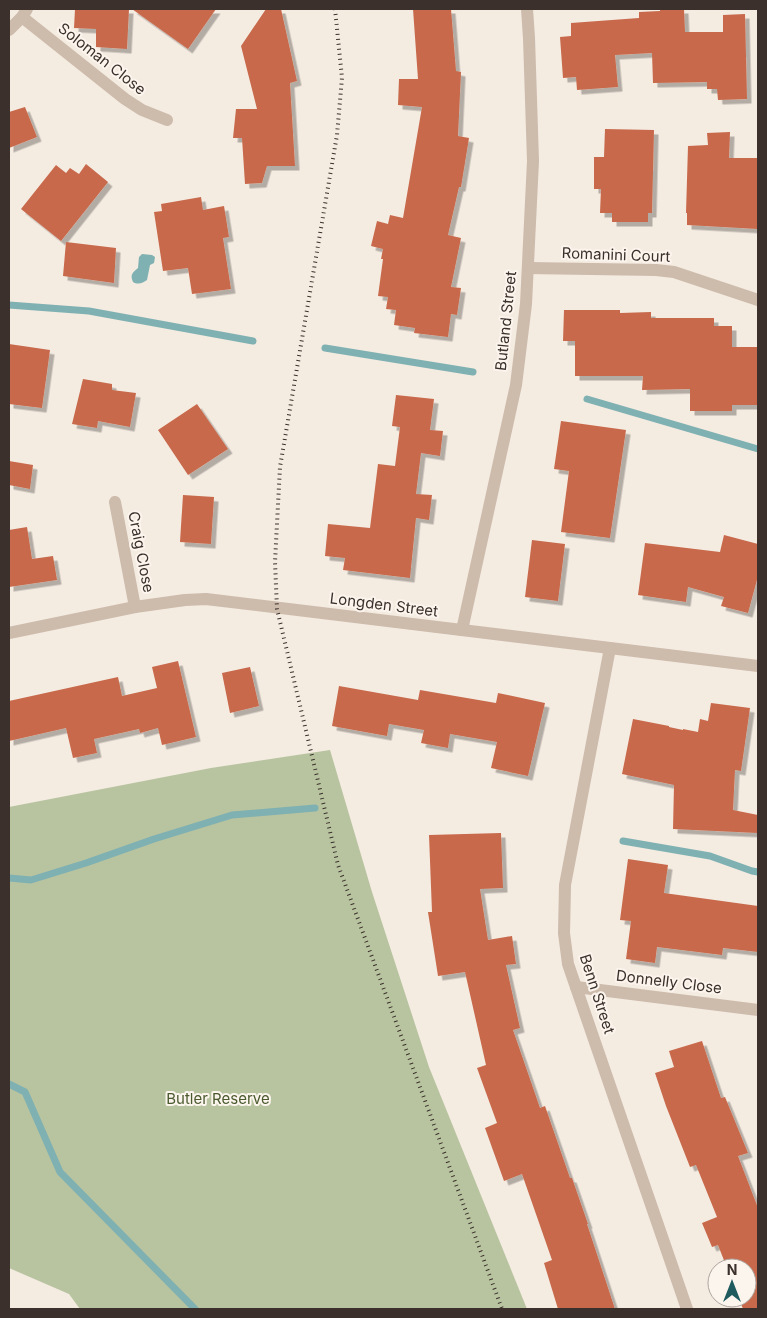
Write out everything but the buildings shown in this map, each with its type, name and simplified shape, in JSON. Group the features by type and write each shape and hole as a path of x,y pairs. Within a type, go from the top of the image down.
{"street":[{"name":"Butland Street","path":"462,630 516,385 526,304 533,162 530,38 526,9"},
{"path":"9,30 24,13"},
{"name":"Soloman Close","path":"24,13 125,99 142,110 167,120"},
{"name":"Romanini Court","path":"528,268 656,270 674,272 758,300"},
{"name":"Craig Close","path":"115,502 135,607"},
{"name":"Longden Street","path":"9,633 135,607 206,599 758,666"},
{"name":"Benn Street","path":"610,648 565,886 564,932 568,964 687,1309"},
{"name":"Donnelly Close","path":"576,988 758,1010"}],"green space":[{"name":"Butler Reserve","path":"330,750 372,892 429,1067 527,1309 80,1309 69,1294 9,1268 9,807 211,768"}],"water":[{"path":"142,254 155,257 154,263 150,265 147,280 137,283 133,282 132,276 138,268 139,257"}],"waterway":[{"path":"9,305 89,311 253,341"},
{"path":"325,348 473,372"},
{"path":"587,399 758,449"},
{"path":"9,878 31,880 232,815 315,808"},
{"path":"623,841 710,856 758,872"},
{"path":"9,1084 25,1092 60,1172 195,1309"}],"railway":[{"path":"335,9 342,78 337,135 280,467 275,562 277,609 338,865 502,1309"}]}
